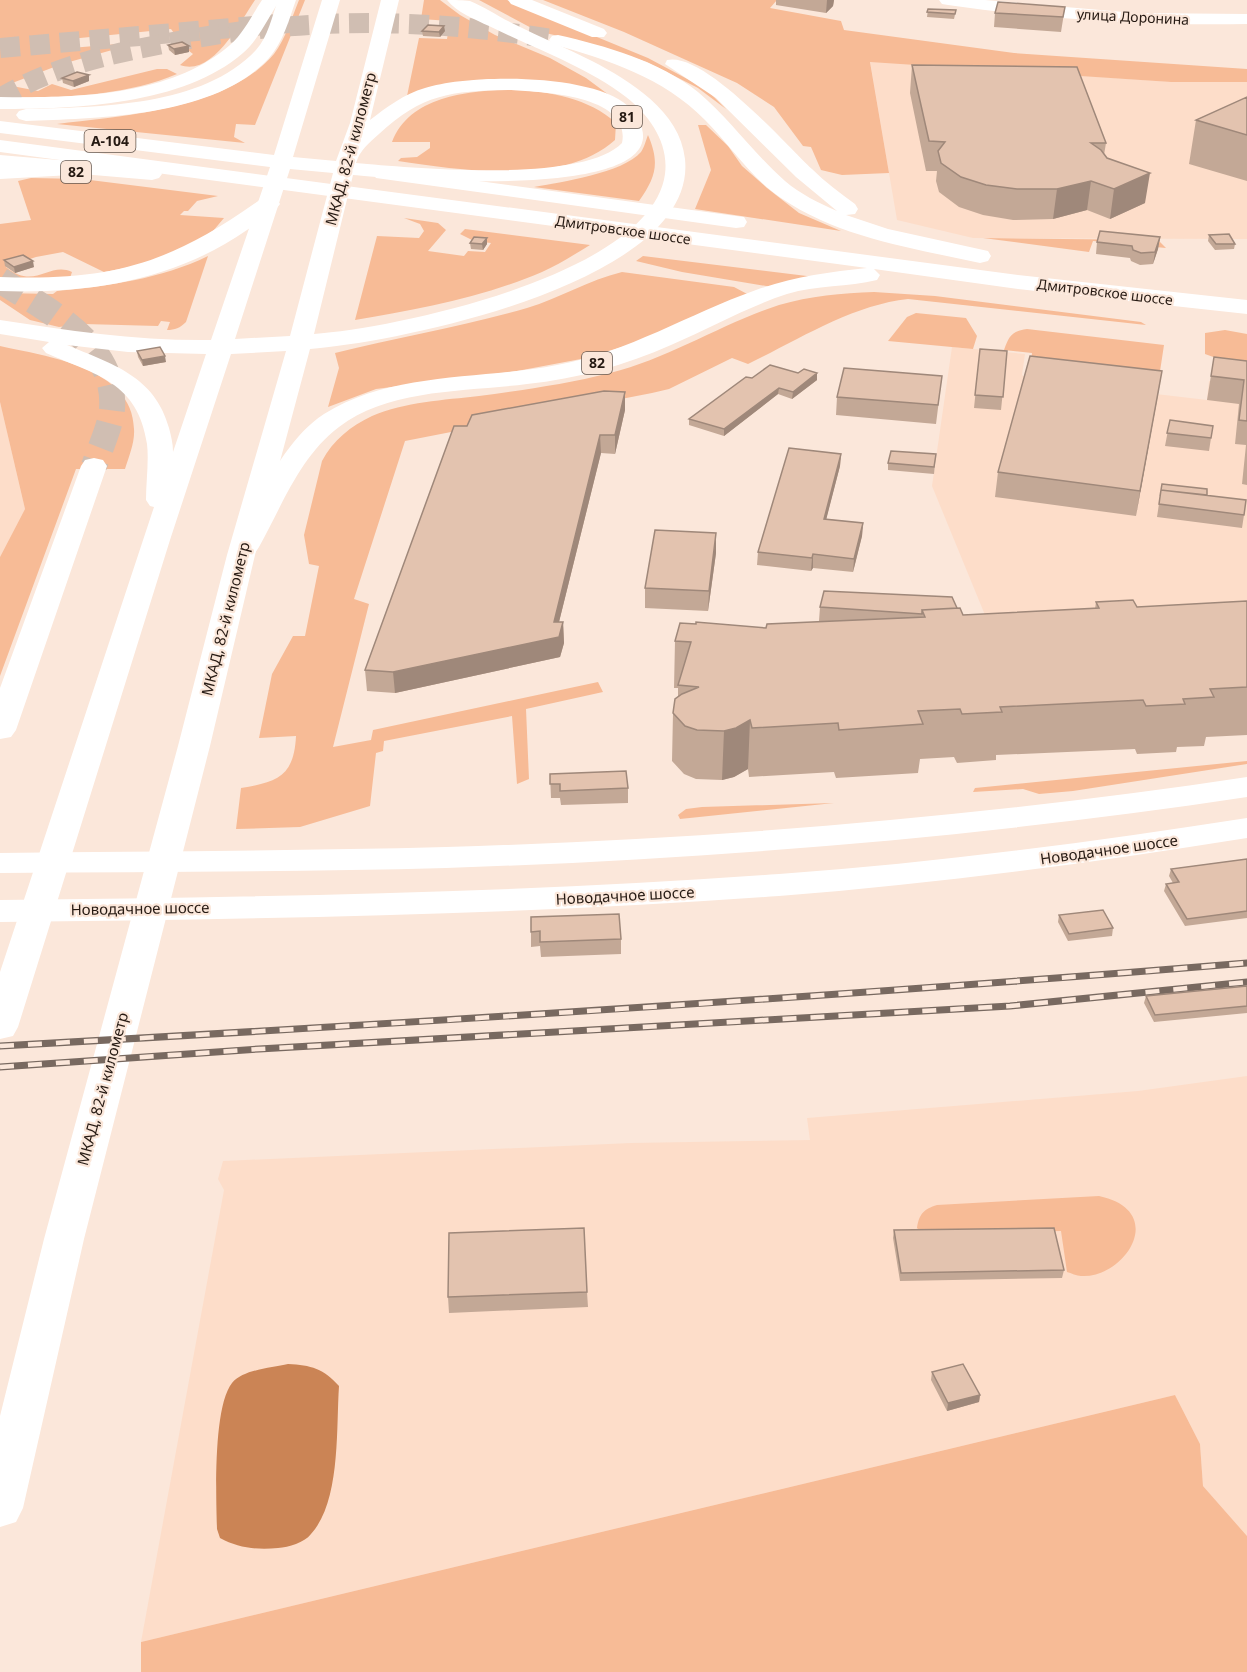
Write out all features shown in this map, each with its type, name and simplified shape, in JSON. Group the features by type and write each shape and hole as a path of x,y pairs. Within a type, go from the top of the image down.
{"main road":[{"path":"0,103 41,104 93,99 143,90 184,78 217,64 238,48 271,0"},
{"path":"0,115 72,113 125,108 205,91 235,76 260,57 272,43 287,0"},
{"path":"0,1027 159,532 269,204 331,0"},
{"name":"МКАД, 82-й километр","path":"0,1508 64,1239 194,746 241,555 279,424 349,152 360,123 390,0"},
{"path":"0,329 76,340 168,347 244,347 326,340 445,319 544,287 586,270 621,248 649,225 668,201 676,177 676,156 670,137 658,117 645,103 596,70 513,33 456,0"},
{"path":"517,0 666,61 714,86 757,123 815,185 835,201 855,215 907,240"},
{"name":"улица Доронина","path":"948,0 1045,12 1177,20 1247,20"},
{"path":"558,40 654,73 682,89 730,133 771,181 797,199 837,219 907,240 980,256"},
{"name":"81","path":"349,152 376,125 405,104 431,92 482,83 536,86 594,97 616,107 630,119 634,132 631,145 618,155 599,162 536,174 495,176 360,171"},
{"name":"Дмитровское шоссе","path":"0,127 360,171 754,224"},
{"name":"Дмитровское шоссе","path":"0,146 1018,282 1247,308"},
{"path":"0,161 310,188"},
{"name":"82","path":"0,173 48,171 152,174"},
{"path":"0,284 68,284 141,272 169,263 208,245 269,204"},
{"name":"Дмитровское шоссе","path":"812,232 1119,275 1247,288"},
{"name":"82","path":"241,555 309,440 332,420 359,405 388,396 434,388 513,380 600,363 647,348 745,301 783,288 873,275 1018,282"},
{"path":"0,329 76,356 114,374 140,393 152,413 160,445 159,532"},
{"path":"0,730 94,466"},
{"path":"0,863 387,858 660,848 834,837 980,824 1247,787"},
{"name":"Новодачное шоссе","path":"0,911 439,904 708,892 1009,865 1247,828"}],"shaded area":[{"path":"0,0 255,0 224,45 204,63 192,67 180,65 193,54 184,47 171,29 70,39 71,48 141,42 62,64 7,85 38,91 52,84 71,90 157,69 167,69 177,74 156,82 90,95 0,97"},
{"path":"299,0 305,0 255,125 236,124 234,137 245,143 57,124 173,107 230,87 254,72 274,54 285,35"},
{"path":"424,0 440,0 460,15 495,35 550,58 586,78 613,98 560,86 506,79 462,82 407,96 419,38 447,39 450,21 421,19"},
{"path":"479,0 507,0 648,58 706,89 726,109 698,88 647,62 588,43 537,31"},
{"path":"543,0 777,0 770,8 841,21 844,30 1014,53 1247,69 1247,82 1171,82 870,62 889,173 842,175 821,170 811,147 803,146 774,107 737,83 624,32"},
{"path":"870,61 1171,82 1247,82 1247,239 973,238 897,220"},
{"path":"514,89 555,94 594,108 616,123 615,140 593,155 568,164 540,170 481,171 398,161 401,158 417,157 430,148 430,142 392,142 401,126 412,114 427,105 461,94"},
{"path":"698,125 706,125 728,146 742,166 799,213 841,231 695,209 711,170"},
{"path":"648,135 654,154 654,170 639,201 534,187 591,176 620,166 641,152"},
{"path":"31,178 82,179 218,196 197,201 188,211 180,215 224,218 213,231 184,249 141,265 104,272 63,252 36,257 6,267 16,274 25,276 64,270 72,272 70,278 0,278 0,224 31,220 18,181"},
{"path":"404,218 438,223 446,230 428,251 464,256 468,251 485,252 491,243 474,241 460,234 465,229 590,245 548,269 497,289 426,307 355,320 377,236 419,238 424,231 420,224"},
{"path":"983,238 1158,240 1166,248 1093,241 1089,252"},
{"path":"208,256 186,322 172,330 167,330 170,322 161,321 158,326 84,324 59,327 30,320 0,300 0,293 53,294 57,291 96,287 153,276"},
{"path":"643,256 815,277 772,287 682,272 636,261"},
{"path":"622,272 734,287 751,296 629,345 581,359 517,371 376,389 328,407 339,368 335,353 527,308"},
{"path":"874,292 935,296 1141,322 1146,325 908,299 866,308 846,316 748,364 732,358 669,389 405,441 354,599 369,604 333,747 371,740 373,730 598,682 603,692 526,709 529,779 517,784 512,716 384,741 383,751 376,753 370,806 300,827 236,829 241,788 265,783 282,775 292,760 295,749 296,736 259,738 272,674 293,636 305,636 319,566 309,564 304,535 322,461 343,434 357,424 385,411 425,402 561,384 632,367 779,305 802,299"},
{"path":"916,313 966,318 977,336 973,349 888,341 907,317"},
{"path":"1027,329 1164,345 1157,391 1029,374 1032,353 1004,350 1012,335"},
{"path":"1225,330 1247,334 1247,361 1216,358 1205,354 1205,333"},
{"path":"0,346 62,360 103,378 119,391 130,408 134,434 125,469 76,469 0,676 0,557 25,509 0,402"},
{"path":"952,347 1025,354 1022,375 1028,379 1207,400 1209,381 1247,385 1247,611 985,615 932,486"},
{"path":"0,402 25,509 0,557"},
{"path":"1247,761 1247,764 1073,791 1039,794 1023,789 973,792 975,788"},
{"path":"834,803 680,819 678,815 686,809 702,807"},
{"path":"1247,1076 1247,1536 1203,1486 1200,1444 1175,1395 141,1642 224,1190 218,1179 223,1161 631,1143 810,1140 807,1118 1138,1091"},
{"path":"1099,1196 1120,1204 1132,1215 1136,1229 1133,1243 1124,1256 1112,1267 1097,1274 1081,1276 1067,1272 1061,1231 923,1234 917,1228 923,1213 937,1205"},
{"path":"288,1364 304,1365 316,1369 339,1386 337,1443 328,1503 321,1520 311,1534 300,1542 287,1547 270,1549 241,1546 220,1538 217,1529 217,1453 226,1395 237,1378 258,1370"},
{"path":"1175,1395 1200,1444 1203,1486 1247,1536 1247,1672 141,1672 141,1642"}],"building":[{"path":"998,2 1065,7 1063,17 995,13"},
{"path":"928,9 956,10 955,14 927,12"},
{"path":"428,25 444,26 439,32 422,31"},
{"path":"182,42 189,46 174,49 168,45"},
{"path":"912,65 1077,67 1106,143 1091,143 1107,158 1150,173 1114,189 1091,181 1057,189 1017,189 986,185 961,177 941,163 938,151 945,142 929,141"},
{"path":"77,72 89,75 73,81 62,78"},
{"path":"1247,97 1247,135 1196,120"},
{"path":"1100,231 1160,237 1155,252 1141,253 1133,250 1132,246 1097,242"},
{"path":"1229,234 1235,244 1216,244 1209,235"},
{"path":"474,237 487,238 482,244 470,243"},
{"path":"23,255 33,261 14,267 4,260"},
{"path":"160,347 165,356 142,360 137,351"},
{"path":"980,349 1007,351 1003,397 975,395"},
{"path":"1030,356 1162,371 1140,491 998,472"},
{"path":"1214,357 1247,361 1247,421 1239,420 1244,380 1211,376"},
{"path":"770,365 798,373 804,369 817,373 793,392 779,388 724,429 689,419 746,377 752,378"},
{"path":"844,368 942,376 938,405 837,397"},
{"path":"604,391 625,392 615,435 600,435 554,622 563,622 559,637 393,672 365,670 454,426 467,426 472,415"},
{"path":"1170,420 1213,426 1211,438 1167,433"},
{"path":"789,448 841,454 824,519 863,523 854,559 813,554 812,558 758,552"},
{"path":"891,451 936,454 934,467 888,463"},
{"path":"1162,484 1207,489 1207,495 1161,490"},
{"path":"1161,490 1246,500 1244,515 1159,504"},
{"path":"655,530 716,533 709,591 645,588"},
{"path":"824,591 952,597 957,608 922,610 922,614 820,607"},
{"path":"1133,600 1137,607 1247,601 1247,687 1210,689 1214,697 1183,699 1185,704 1146,706 1143,700 1000,707 1002,712 962,714 960,709 918,711 923,724 839,730 838,723 752,728 750,720 736,728 724,731 697,730 685,726 673,713 675,699 699,687 678,685 691,642 675,641 680,623 696,624 696,622 766,628 767,624 925,617 922,610 960,608 963,615 1099,608 1096,602"},
{"path":"626,771 628,788 560,791 560,784 550,784 550,774"},
{"path":"1247,859 1247,911 1187,919 1166,884 1179,882 1171,869"},
{"path":"1103,910 1113,928 1069,934 1059,915"},
{"path":"619,914 621,939 540,942 540,931 531,932 531,917"},
{"path":"1247,986 1247,1006 1155,1015 1146,996"},
{"path":"584,1228 587,1292 448,1297 449,1233"},
{"path":"1054,1228 1064,1270 901,1273 894,1230"},
{"path":"963,1364 980,1395 948,1403 932,1372"}],"tunnel":[{"path":"0,48 289,23"},
{"path":"0,98 60,70 103,57 218,34 267,28 363,23 411,24 508,32 558,40"},
{"path":"0,280 75,331 91,347 103,365 111,386 112,409 107,431 94,466"}],"railway":[{"path":"0,1046 624,1009 1247,963"},
{"path":"0,1067 259,1049 1010,1006 1247,982"}]}
